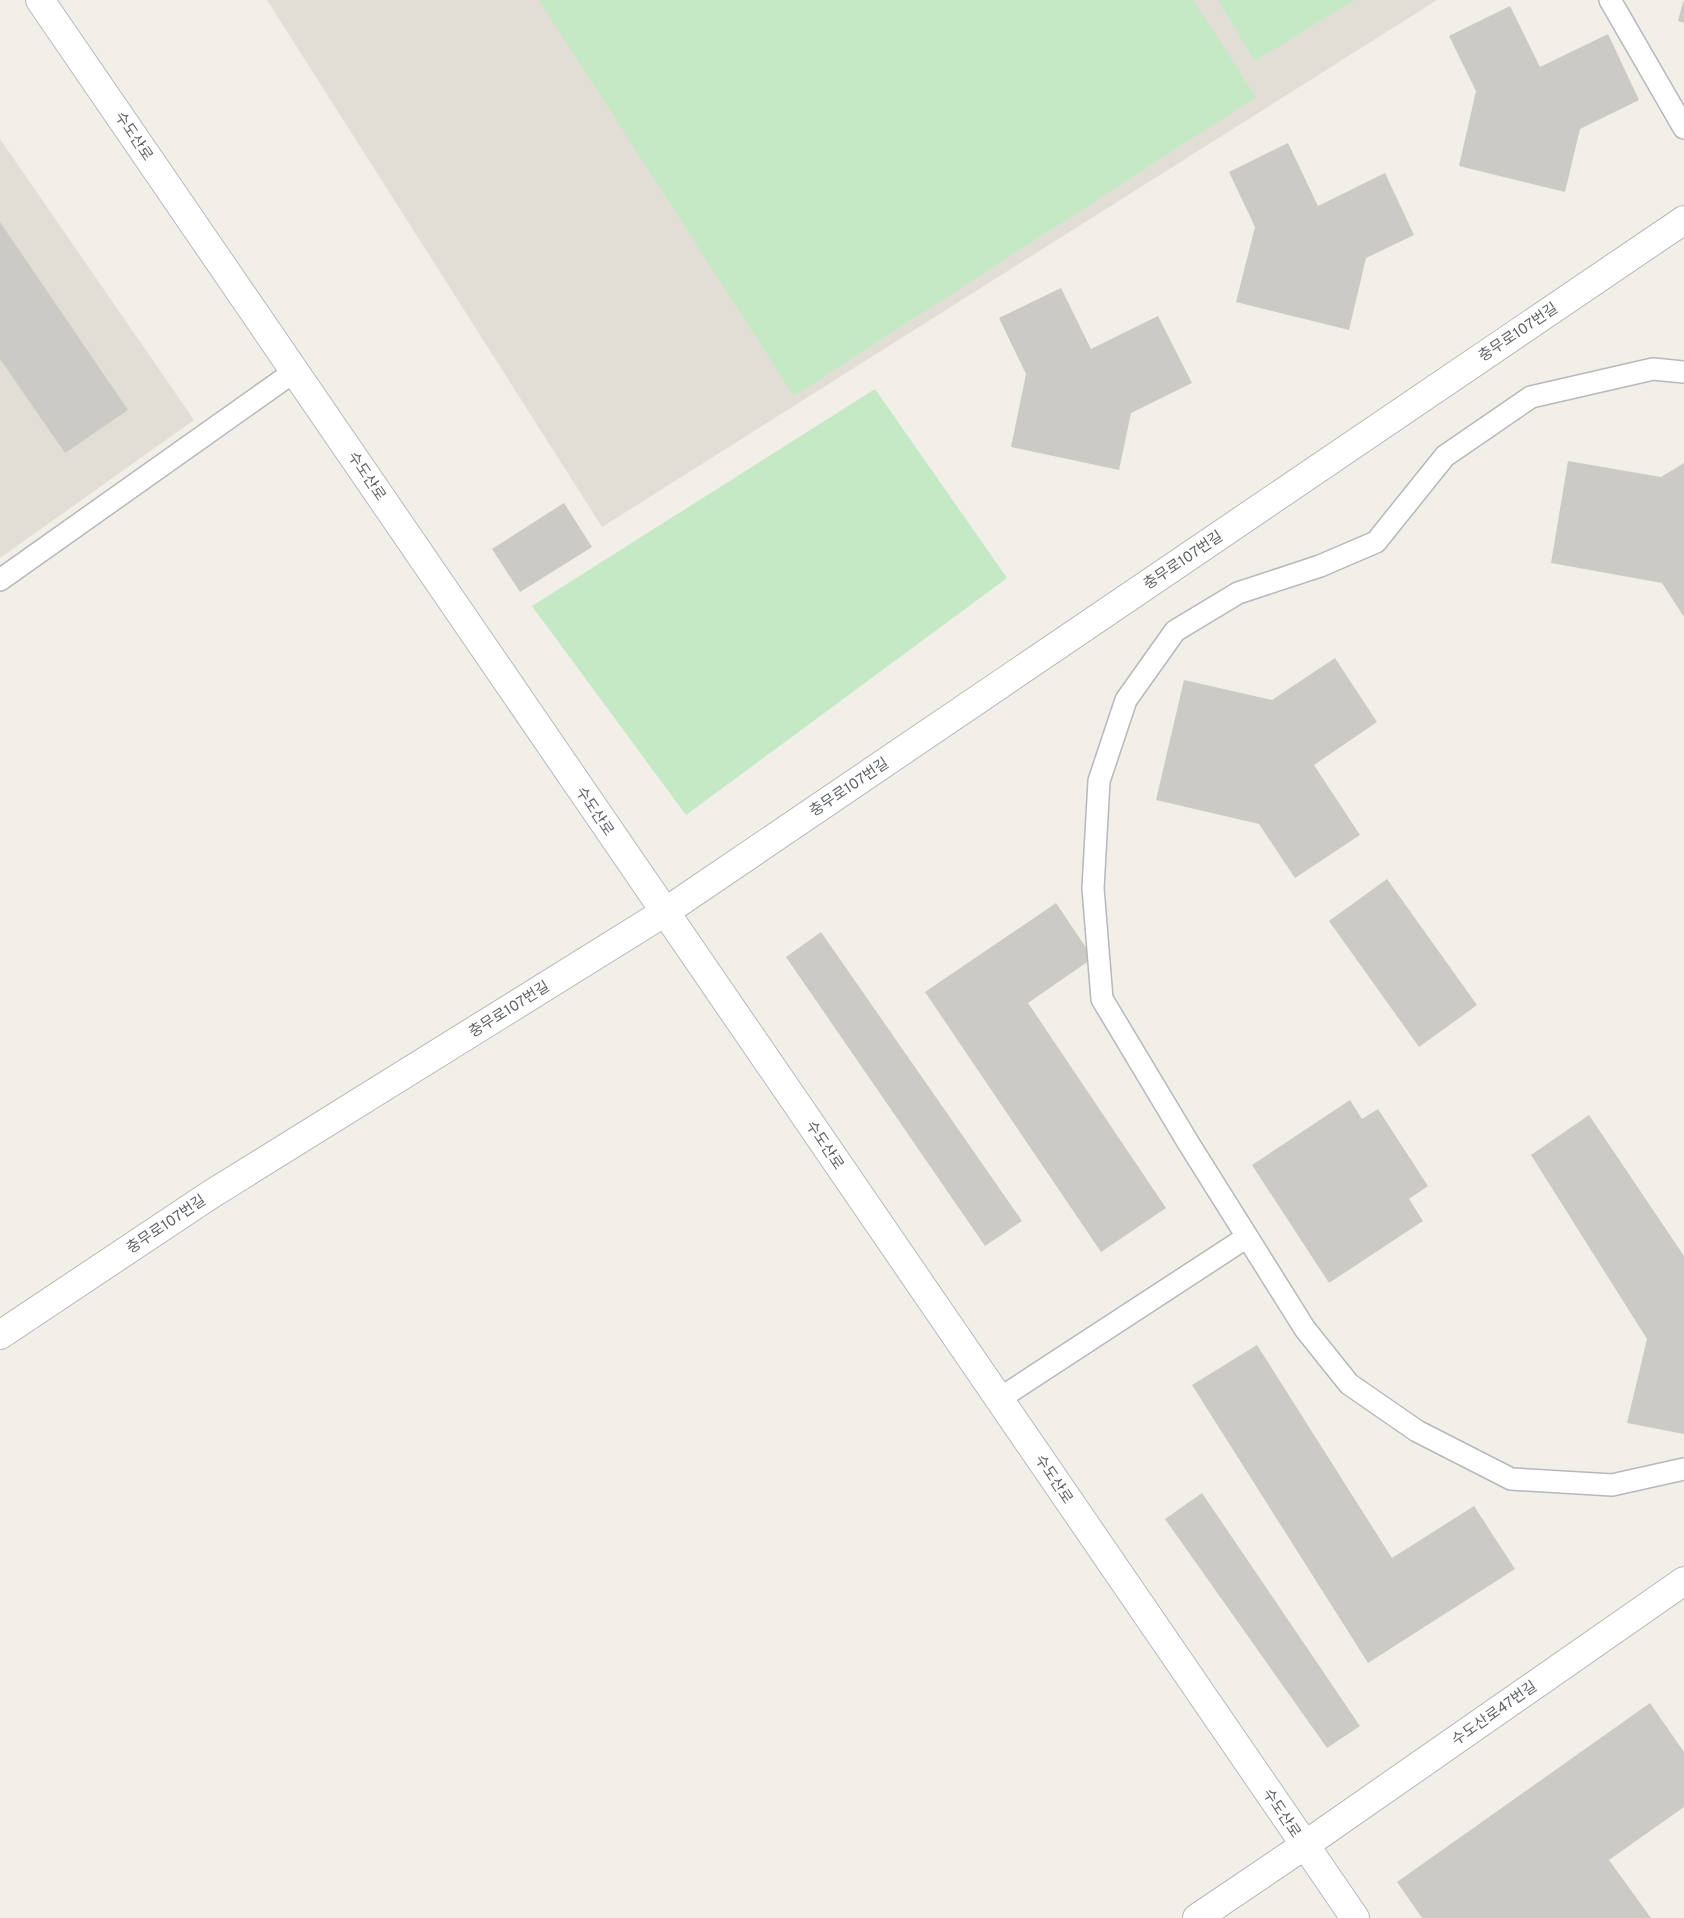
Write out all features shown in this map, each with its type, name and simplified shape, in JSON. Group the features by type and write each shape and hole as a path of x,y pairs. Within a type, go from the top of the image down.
{"street":[{"name":"수도산로","path":"40,0 1355,1918"},
{"name":"충무로107번길","path":"0,1335 210,1195 665,912 1684,220"},
{"name":"수도산로47번길","path":"1197,1918 1684,1581"}],"lane":[{"path":"1610,0 1684,128"},
{"path":"1684,372 1653,369 1531,397 1445,456 1376,542 1320,566 1238,593 1175,631 1126,700 1099,781 1093,888 1102,999 1305,1329 1349,1384 1417,1431 1511,1479 1612,1485 1684,1469"},
{"path":"0,580 294,371"},
{"path":"999,1399 1248,1238"}],"shaded area":[{"path":"267,0 1437,0 602,527"},
{"path":"0,139 194,420 0,558"}],"green space":[{"path":"539,0 1193,0 1256,97 794,396"},
{"path":"1218,0 1354,0 1255,61"},
{"path":"875,389 1007,578 686,815 532,606"}],"building":[{"path":"1684,2 1684,23 1678,21"},
{"path":"1510,6 1540,67 1608,34 1639,100 1580,129 1565,192 1459,166 1476,91 1449,36"},
{"path":"1288,143 1318,206 1385,173 1414,235 1366,258 1349,330 1236,302 1255,227 1229,172"},
{"path":"0,222 128,410 65,453 0,359"},
{"path":"1061,288 1091,349 1158,316 1192,383 1131,413 1119,470 1011,447 1026,374 999,318"},
{"path":"1568,461 1661,477 1684,463 1684,617 1662,583 1551,563"},
{"path":"564,503 592,547 520,592 492,549"},
{"path":"1335,658 1377,722 1314,765 1360,835 1295,878 1259,824 1156,800 1184,680 1272,700"},
{"path":"1387,879 1477,1005 1419,1047 1329,921"},
{"path":"1056,903 1093,958 1028,1003 1166,1208 1101,1252 925,992"},
{"path":"821,932 1022,1221 985,1246 786,957"},
{"path":"1350,1100 1362,1119 1378,1109 1428,1186 1409,1199 1423,1221 1329,1283 1252,1165"},
{"path":"1589,1115 1684,1256 1684,1434 1627,1423 1647,1339 1531,1155"},
{"path":"1257,1345 1392,1558 1474,1506 1515,1569 1368,1663 1192,1385"},
{"path":"1202,1493 1360,1726 1327,1748 1165,1519"},
{"path":"1650,1703 1684,1752 1684,1807 1609,1860 1651,1918 1422,1918 1397,1882"}]}
